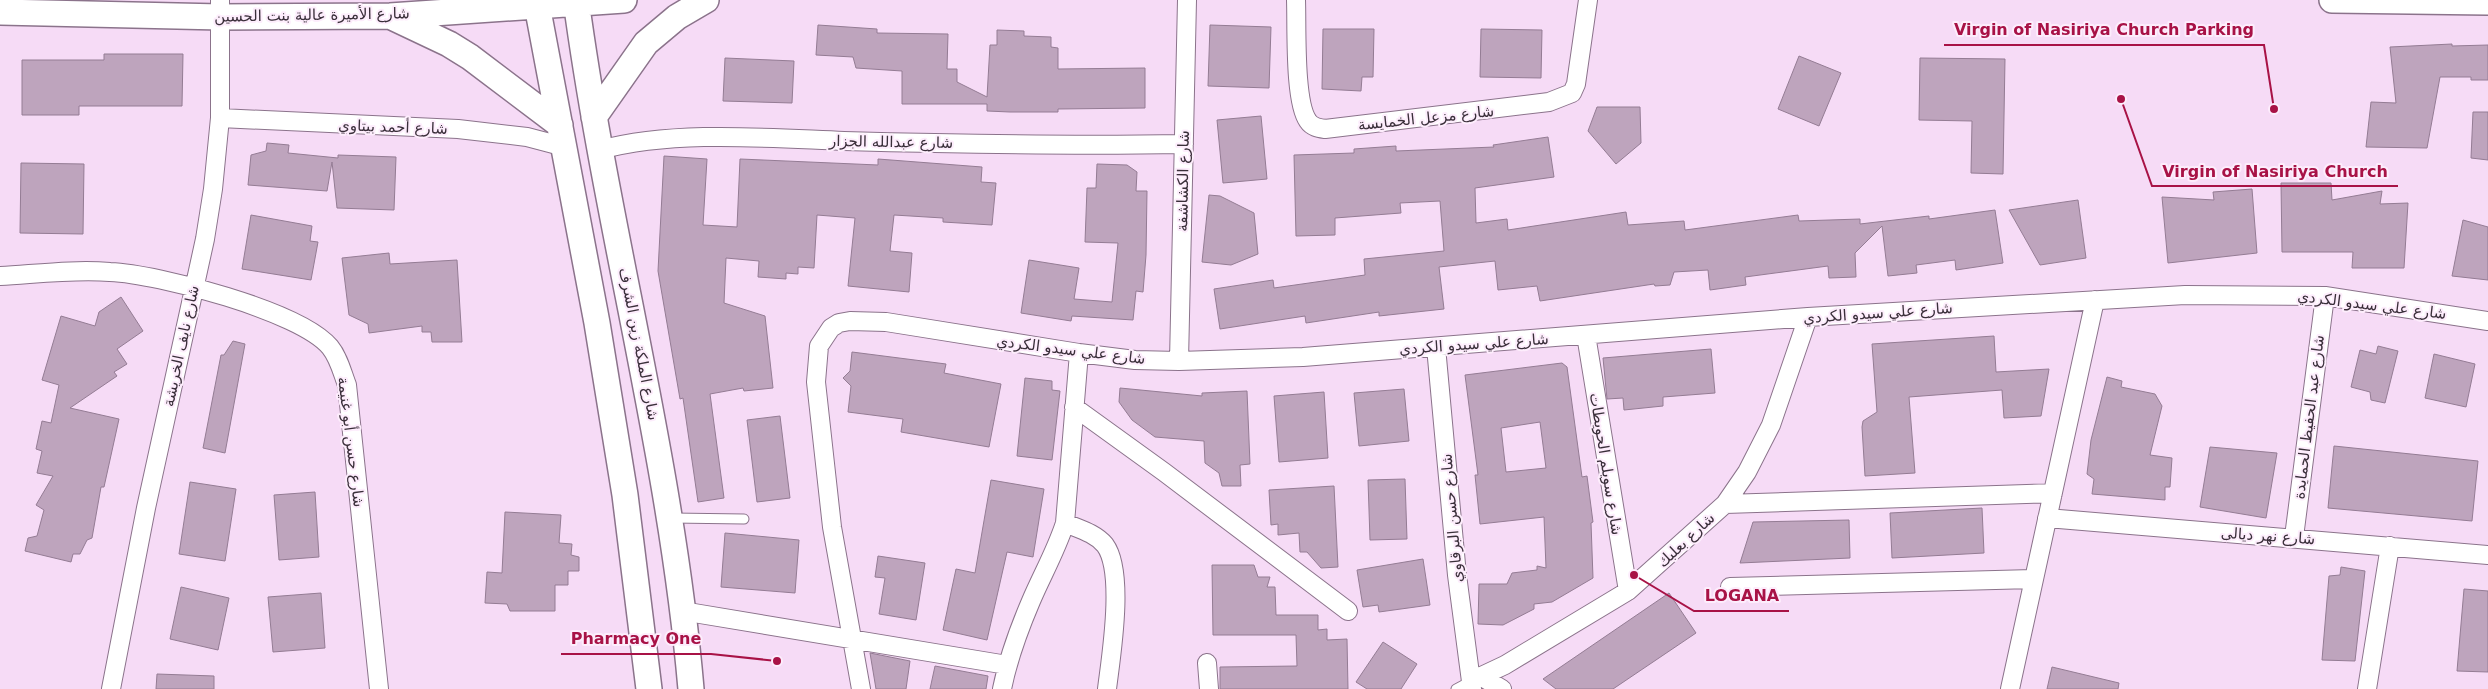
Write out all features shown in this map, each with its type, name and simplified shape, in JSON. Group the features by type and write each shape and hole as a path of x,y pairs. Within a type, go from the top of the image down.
{"main road":[{"name":"شارع الأميرة عالية بنت الحسين","path":"0,12 221,8 390,16 537,3 624,0"},
{"path":"594,117 646,43 665,26 706,0"},
{"path":"2332,0 2488,2"},
{"name":"شارع الملكة زين الشرف","path":"576,2 600,150 650,399 669,518 692,689"},
{"path":"537,3 625,495 649,689"},
{"path":"390,16 449,44 470,57 562,136"}],"street":[{"name":"شارع الكشاشفة","path":"1179,361 1187,0"},
{"name":"شارع مزعل الخمايسة","path":"1296,0 1302,105 1309,123 1315,128 1325,129 1528,106 1563,98 1572,93 1576,84 1588,0"},
{"name":"شارع نايف الخريشة","path":"111,689 146,508 194,289 213,189 220,118 221,8"},
{"name":"شارع أحمد بيتاوي","path":"220,118 468,130 527,136 562,136"},
{"name":"شارع عبدالله الجزار","path":"600,150 646,140 728,138 1029,144 1184,144"},
{"name":"شارع حسن أبو غنيمة","path":"0,276 108,271 141,275 265,310 304,326 331,348 340,364 347,385 379,689"},
{"name":"شارع علي سيدو الكردي","path":"861,689 832,527 817,400 816,357 824,336 839,323 856,321 886,322 1079,353 1135,360 1179,361 1303,357 1808,317 2185,295 2325,296 2488,321"},
{"name":"شارع عبد الحفيظ الحمايدة","path":"2294,537 2325,296"},
{"path":"2010,689 2095,300"},
{"name":"شارع بعلبك","path":"1470,684 1572,627 1628,592 1725,504 1747,472 1771,425 1808,317"},
{"name":"شارع سويلم الحويطات","path":"1586,336 1628,592"},
{"name":"شارع حسن البرقاوي","path":"1436,347 1456,566 1470,684"},
{"path":"1002,689 1007,665 1031,600 1058,546 1065,523 1079,353"},
{"path":"1074,408 1348,611"},
{"path":"1725,504 2053,493"},
{"name":"شارع نهر ديالى","path":"2047,518 2294,537 2488,555"},
{"path":"1065,523 1096,538 1104,545 1110,556 1115,591 1107,689"},
{"path":"2367,689 2390,546"},
{"path":"1730,587 2033,579"},
{"path":"682,611 1007,665"},
{"path":"1207,662 1209,689"},
{"path":"1470,684 1502,689"}],"lane":[{"path":"669,518 744,519"}],"building":[{"path":"818,25 877,29 877,33 948,34 947,69 957,69 957,82 987,97 990,45 997,45 997,30 1024,31 1024,36 1051,37 1051,47 1058,48 1058,69 1145,68 1145,108 1058,109 1058,112 1010,112 987,111 987,104 902,104 902,71 856,68 853,57 816,55"},
{"path":"1210,25 1271,27 1269,88 1208,86"},
{"path":"1323,29 1374,29 1373,77 1362,77 1361,91 1322,89"},
{"path":"1481,29 1542,30 1541,78 1480,77"},
{"path":"2452,44 2452,46 2488,45 2488,80 2471,80 2471,77 2440,77 2427,148 2366,147 2371,102 2396,103 2390,47"},
{"path":"104,54 183,54 182,106 79,106 79,115 22,115 22,60 104,60"},
{"path":"1799,56 1841,73 1819,126 1778,109"},
{"path":"725,58 794,61 792,103 723,101"},
{"path":"1920,58 2005,59 2003,174 1971,173 1972,121 1919,120"},
{"path":"1597,107 1640,107 1641,143 1616,164 1588,131"},
{"path":"2473,112 2488,112 2488,160 2471,158"},
{"path":"1261,116 1267,179 1223,183 1217,120"},
{"path":"1548,137 1554,177 1475,188 1476,223 1507,219 1508,230 1626,212 1628,225 1684,221 1685,230 1798,215 1799,221 1860,219 1860,224 1929,216 1929,219 1995,210 2003,263 1956,270 1955,260 1916,265 1917,273 1888,276 1882,226 1855,253 1856,277 1829,278 1828,266 1745,277 1746,285 1710,290 1708,270 1674,272 1670,285 1655,286 1654,284 1540,301 1537,286 1498,290 1495,261 1439,267 1444,309 1379,316 1379,312 1306,323 1305,316 1220,329 1214,289 1273,280 1274,288 1365,275 1364,259 1444,251 1440,201 1400,203 1401,213 1335,218 1335,235 1296,236 1294,155 1354,153 1354,149 1396,146 1396,151 1494,147 1493,145"},
{"path":"267,143 289,145 288,153 338,158 338,155 396,157 394,210 337,208 332,162 327,191 248,185 251,155 266,151"},
{"path":"664,156 707,159 703,225 737,227 740,159 878,165 878,159 982,167 981,182 996,183 992,225 943,222 943,218 894,215 890,251 912,253 909,292 848,286 855,218 817,215 814,268 798,267 798,274 786,273 786,279 758,277 759,261 726,258 724,303 765,316 773,388 744,391 743,388 710,394 724,498 698,502 683,398 680,399 658,271"},
{"path":"21,163 84,164 83,234 20,233"},
{"path":"1097,164 1127,165 1137,172 1136,191 1147,191 1146,255 1143,292 1136,291 1133,320 1072,316 1071,321 1021,313 1029,260 1079,268 1074,299 1112,302 1118,243 1085,242 1087,188 1096,188"},
{"path":"2281,183 2331,183 2332,200 2382,191 2380,204 2408,203 2404,268 2352,268 2353,252 2282,252"},
{"path":"2252,189 2257,253 2168,263 2162,197 2214,200 2213,192"},
{"path":"1209,195 1220,196 1254,213 1258,254 1231,265 1202,262"},
{"path":"2078,200 2086,258 2040,265 2009,210"},
{"path":"251,215 312,226 310,241 318,242 311,280 242,269"},
{"path":"2463,220 2488,227 2488,280 2452,276"},
{"path":"389,253 390,264 457,260 462,342 432,342 431,332 422,332 422,326 369,333 368,324 349,315 342,258"},
{"path":"121,297 143,331 117,349 127,364 114,372 117,376 70,408 119,419 104,487 101,487 92,538 87,540 80,554 73,554 71,562 25,551 28,538 37,536 44,510 36,505 53,476 37,473 42,451 36,449 42,421 51,423 59,385 42,380 61,316 95,326 99,312"},
{"path":"1994,336 1996,372 2049,369 2041,416 2004,418 2002,390 1909,397 1915,473 1865,476 1863,421 1877,412 1872,344"},
{"path":"233,341 245,344 225,453 203,448 221,355 224,355"},
{"path":"2378,346 2398,351 2385,403 2371,400 2370,392 2351,387 2360,350 2376,354"},
{"path":"1711,349 1715,393 1663,397 1663,406 1624,410 1623,398 1607,399 1603,358"},
{"path":"852,352 946,364 944,373 1001,384 989,447 901,432 903,419 848,412 851,386 843,378 850,371"},
{"path":"2434,354 2475,364 2466,407 2425,398"},
{"path":"1562,363 1567,367 1582,477 1587,476 1593,522 1591,523 1593,578 1552,602 1534,604 1534,609 1503,625 1478,624 1479,584 1507,584 1512,573 1537,570 1537,566 1546,568 1544,517 1480,524 1475,475 1478,475 1465,375","holes":["1540,422 1546,468 1506,472 1501,428"]},
{"path":"2107,377 2122,381 2121,387 2155,394 2162,406 2150,455 2172,458 2170,487 2165,487 2165,500 2092,494 2094,479 2087,474 2091,440"},
{"path":"1025,378 1052,381 1052,390 1060,391 1052,460 1017,456"},
{"path":"1120,388 1202,396 1202,393 1247,391 1250,464 1240,465 1241,486 1222,486 1219,473 1205,463 1204,441 1155,437 1132,420 1119,402"},
{"path":"1404,389 1409,441 1359,446 1354,393"},
{"path":"1324,392 1328,458 1279,462 1274,396"},
{"path":"780,416 790,498 757,502 747,420"},
{"path":"2334,446 2478,461 2472,521 2328,508"},
{"path":"2210,447 2277,453 2266,518 2200,507"},
{"path":"1405,479 1407,539 1370,540 1368,480"},
{"path":"991,480 1044,489 1033,557 1007,552 987,640 943,630 956,569 975,573"},
{"path":"190,482 236,489 225,561 179,554"},
{"path":"1334,486 1338,567 1321,568 1307,552 1300,552 1299,533 1278,535 1278,524 1271,525 1269,490"},
{"path":"315,492 319,557 279,560 274,495"},
{"path":"1982,508 1984,553 1892,558 1890,513"},
{"path":"505,512 561,515 559,543 572,544 571,555 579,557 579,571 568,571 568,585 555,585 555,611 510,611 507,604 485,603 487,572 502,573"},
{"path":"1849,520 1850,558 1740,563 1753,522"},
{"path":"725,533 799,540 795,593 721,587"},
{"path":"878,556 925,563 916,620 879,614 885,578 875,577"},
{"path":"1423,559 1430,605 1379,612 1378,605 1363,607 1357,570"},
{"path":"1212,565 1254,565 1258,577 1270,577 1267,587 1275,587 1276,615 1318,615 1318,630 1327,629 1327,640 1347,639 1348,689 1220,689 1220,667 1297,666 1296,635 1213,635"},
{"path":"2341,567 2365,571 2355,661 2322,660 2329,576 2340,575"},
{"path":"181,587 229,598 218,650 170,639"},
{"path":"2464,589 2488,591 2488,672 2457,671"},
{"path":"321,593 325,648 273,652 268,597"},
{"path":"1669,593 1696,633 1613,689 1556,689 1543,679"},
{"path":"1383,642 1417,664 1401,689 1367,689 1356,682"},
{"path":"870,653 910,661 906,689 876,689"},
{"path":"935,666 988,676 986,689 930,689"},
{"path":"2052,667 2119,683 2118,689 2047,689"},
{"path":"157,674 214,676 214,689 156,689"}],"place":[{"name":"Virgin of Nasiriya Church","path":"2121,99"},
{"name":"Virgin of Nasiriya Church Parking","path":"2274,109"},
{"name":"LOGANA","path":"1634,575"},
{"name":"Pharmacy One","path":"777,661"}]}
